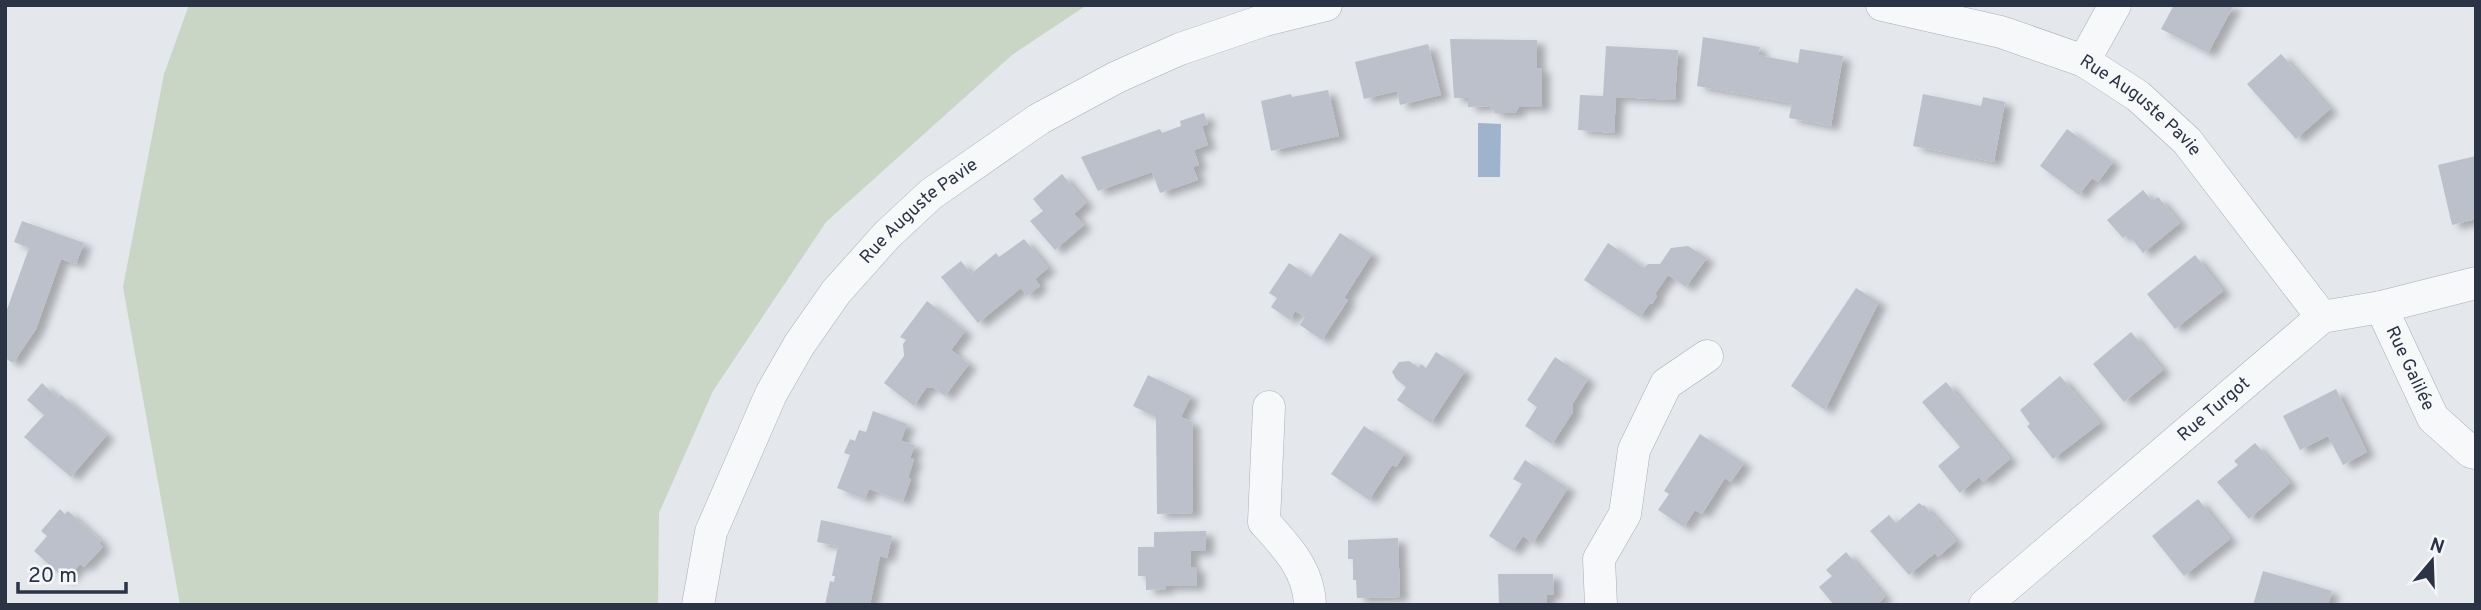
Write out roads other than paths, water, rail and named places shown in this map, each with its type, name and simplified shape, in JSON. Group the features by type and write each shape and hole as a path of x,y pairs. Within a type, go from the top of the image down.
{"street":[{"name":"Rue Auguste Pavie","path":"698,605 711,532 771,394 799,345 836,292 887,235 931,194 1039,119 1117,77 1180,49 1265,20 1326,5"},
{"name":"Rue Auguste Pavie","path":"1882,5 2001,32 2084,61 2138,96 2187,141 2322,317"},
{"path":"2084,61 2115,5"},
{"path":"2322,317 2381,307 2476,283"},
{"name":"Rue Galilée","path":"2381,307 2433,418 2470,452 2476,453"},
{"name":"Rue Turgot","path":"1993,602 2322,317"},
{"path":"1601,605 1599,559 1625,514 1634,450 1665,384 1707,356"},
{"path":"1269,407 1264,522 1294,554 1310,592 1310,605"}],"water":[{"path":"1478,123 1501,124 1500,177 1478,177"}]}
